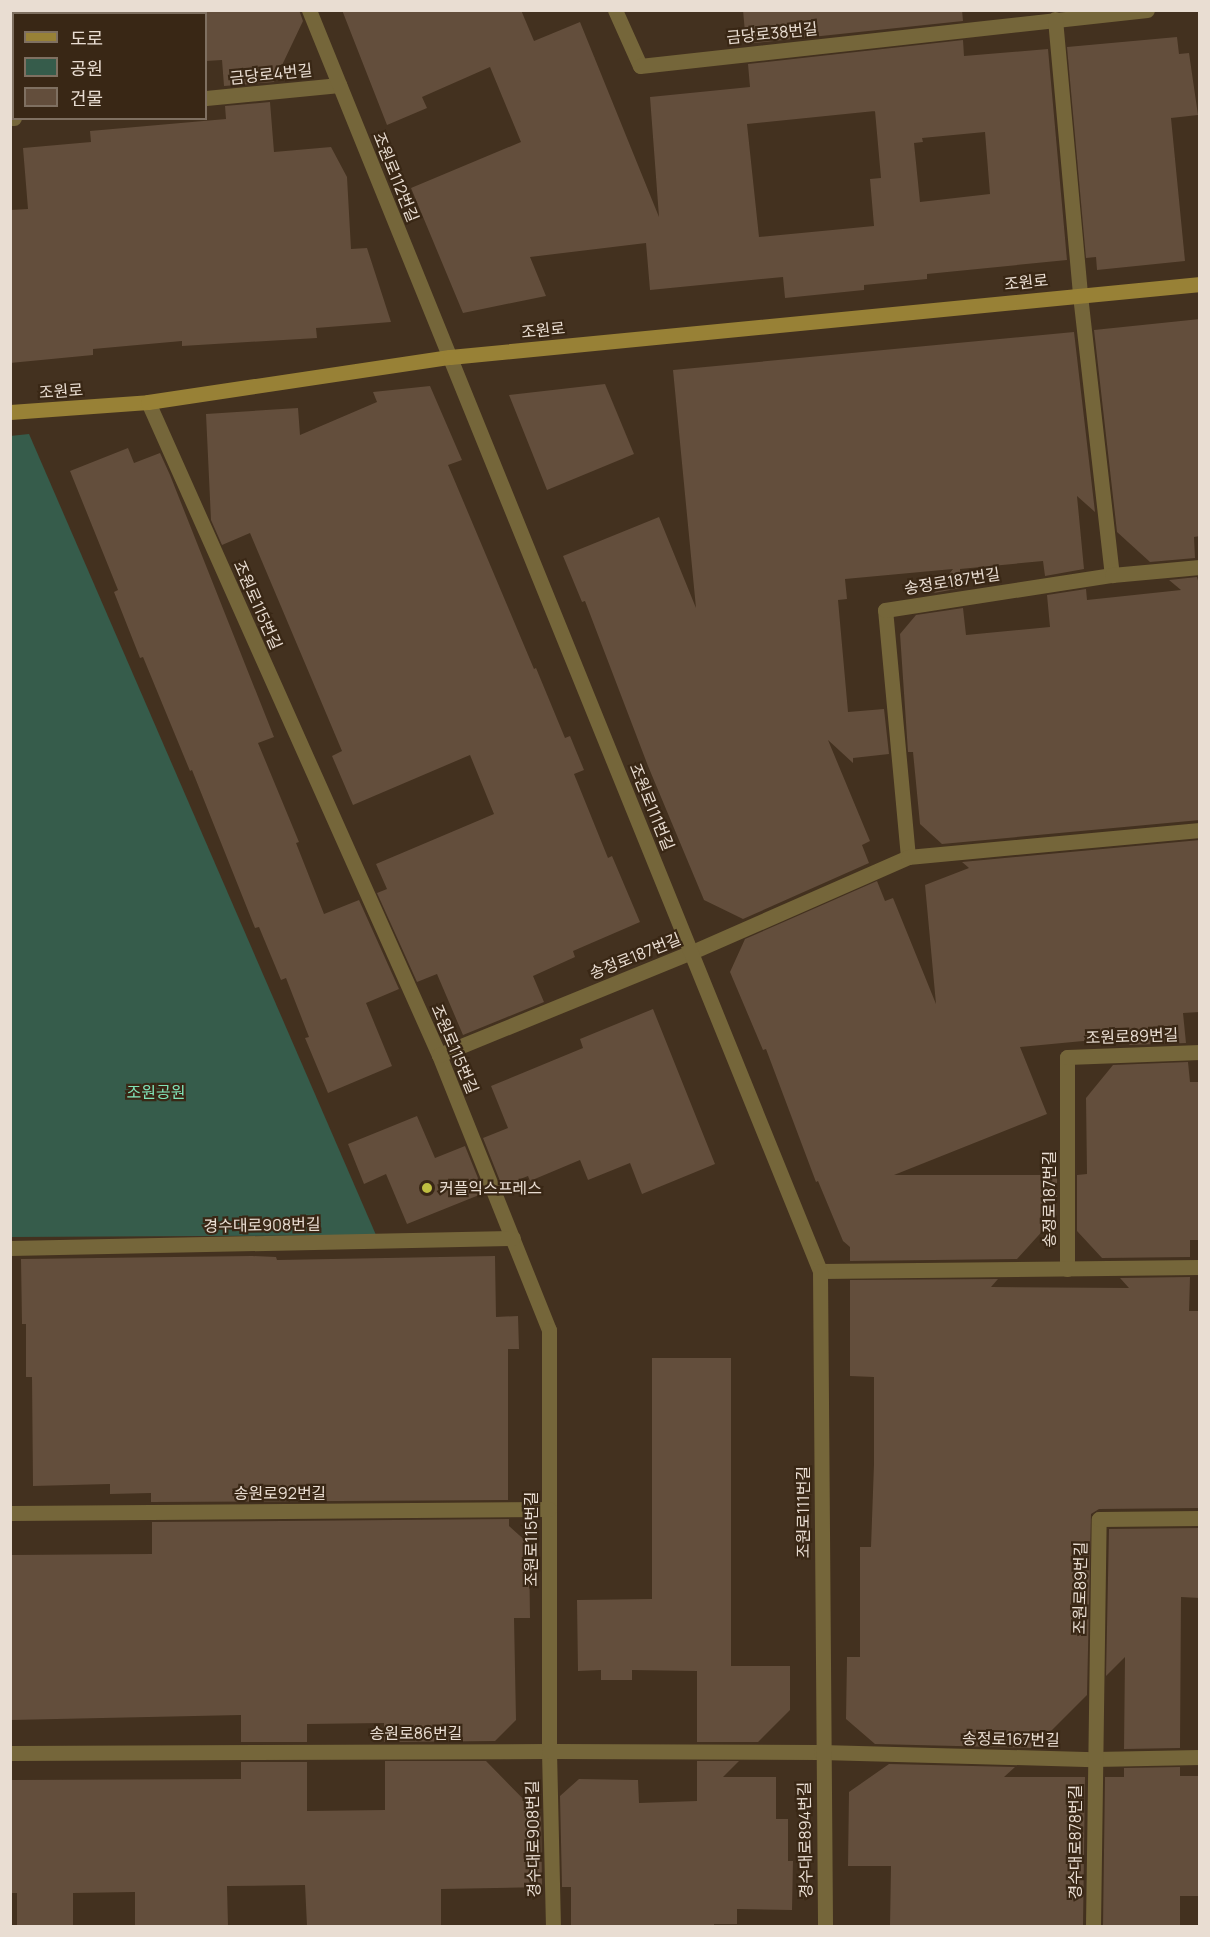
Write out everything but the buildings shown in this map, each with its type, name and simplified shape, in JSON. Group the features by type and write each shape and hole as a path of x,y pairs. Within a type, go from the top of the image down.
{"main road":[{"name":"조원로","path":"10,412 148,402 450,357 1200,284"}],"street":[{"name":"조원로112번길","path":"309,10 450,357"},
{"name":"금당로38번길","path":"615,10 640,66 1147,10"},
{"path":"1055,19 1080,295 1112,575"},
{"name":"금당로4번길","path":"207,98 339,85"},
{"name":"조원로111번길","path":"450,357 820,1271 822,1752"},
{"name":"조원로115번길","path":"148,402 439,1055 549,1330 549,1751"},
{"name":"송정로187번길","path":"908,857 885,610 1112,575 1200,567"},
{"name":"송정로187번길","path":"439,1055 692,952 908,857 1200,830"},
{"name":"조원로89번길","path":"1067,1057 1200,1052"},
{"name":"송정로187번길","path":"1067,1057 1067,1269"},
{"name":"경수대로908번길","path":"10,1248 513,1238"},
{"path":"820,1271 1200,1267"},
{"name":"송원로92번길","path":"10,1513 549,1509"},
{"name":"조원로89번길","path":"1094,1759 1099,1519 1200,1518"},
{"name":"경수대로908번길","path":"549,1751 553,1926"},
{"name":"송원로86번길","path":"10,1754 822,1752"},
{"name":"송정로167번길","path":"822,1752 1094,1759 1200,1757"},
{"name":"경수대로894번길","path":"822,1752 825,1926"},
{"name":"경수대로878번길","path":"1093,1926 1094,1759"}],"green space":[{"name":"조원공원","path":"29,434 376,1235 11,1237 10,436"}],"place":[{"name":"커플익스프레스","path":"427,1188"}]}
